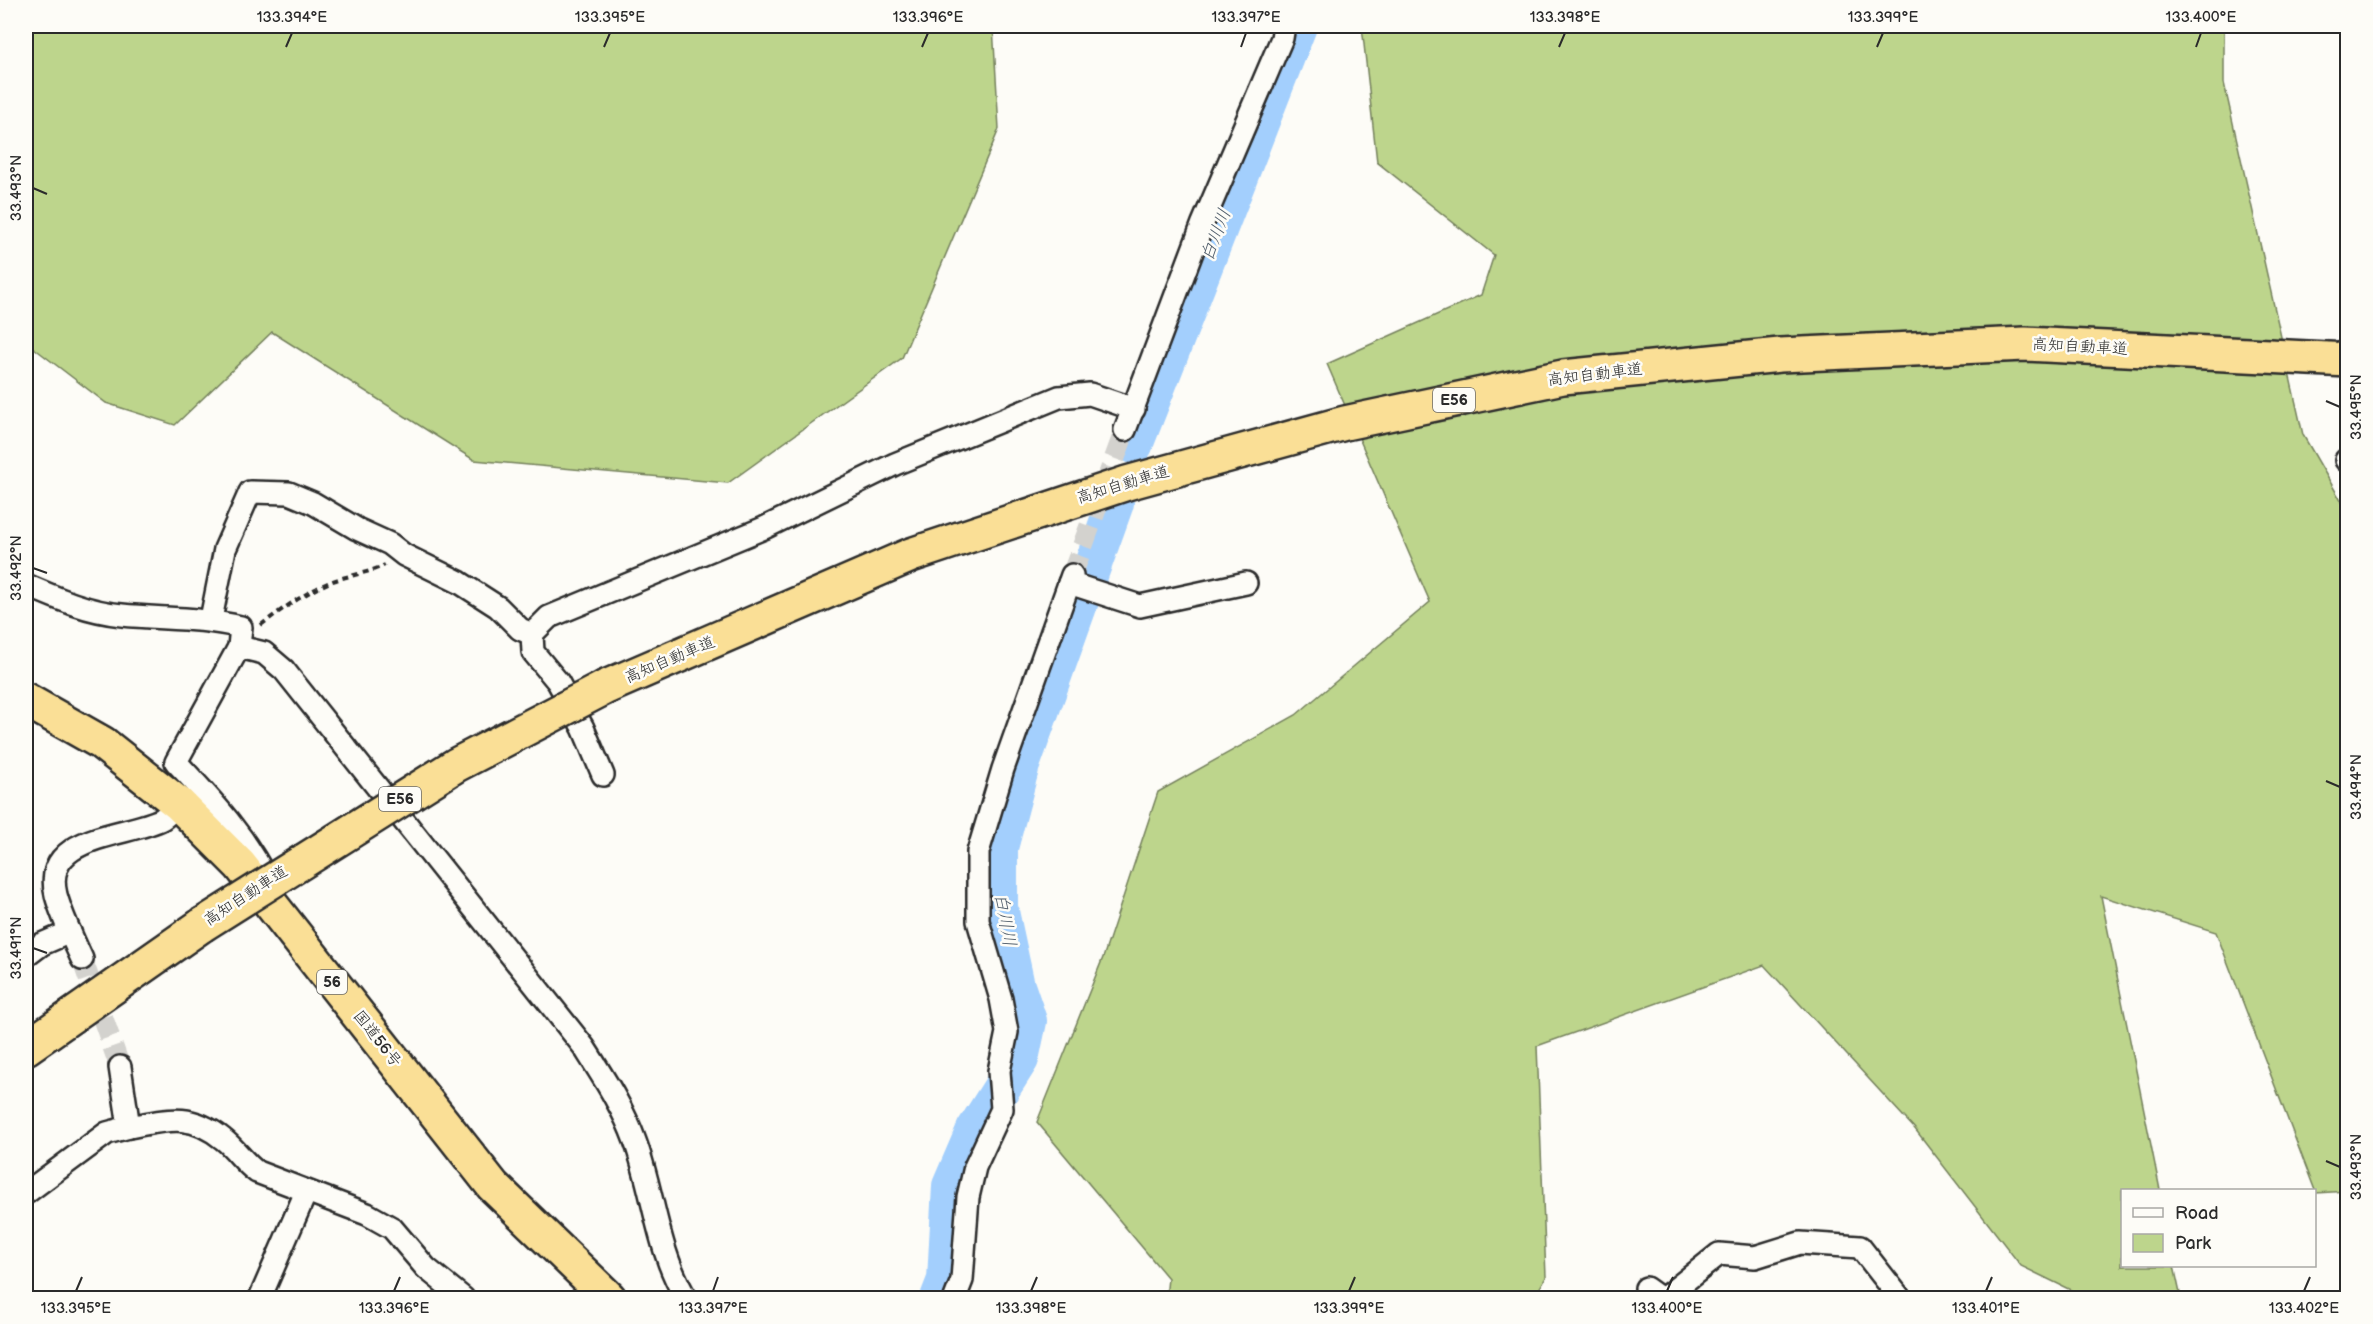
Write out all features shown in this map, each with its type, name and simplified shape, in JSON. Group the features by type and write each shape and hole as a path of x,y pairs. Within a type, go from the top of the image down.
{"highway":[{"name":"高知自動車道","path":"26,1048 202,925 456,765 606,687 911,555 1127,483 1345,423 1563,377 1780,355 2025,344 2348,360"},
{"name":"国道56号","path":"26,700 102,743 179,804 240,865 493,1186 609,1299"}],"street":[{"path":"1125,430 1203,223 1282,38 1284,26"},
{"path":"532,634 549,617 764,528 895,464 1059,397 1090,394 1134,409"},
{"path":"211,620 225,549 250,492 289,493 313,503 357,529 390,544 404,555 459,582 498,607 520,629 532,634"},
{"path":"955,1299 962,1280 968,1197 975,1167 1002,1109 999,1071 1007,1032 1001,999 978,921 978,852 1004,769 1070,579 1097,593 1140,606 1246,583"},
{"path":"26,585 64,602 119,615 211,620 264,653 284,670 584,1047 617,1099 636,1141 672,1276 686,1299"},
{"path":"532,634 534,652 558,682 583,728 603,776"},
{"path":"240,637 176,762 226,814 258,860 290,927"},
{"path":"82,959 56,894 56,874 63,856 85,843 162,819 179,804"},
{"path":"26,956 42,944 70,932"},
{"path":"120,1067 129,1127"},
{"path":"26,1193 107,1133 177,1118 200,1126 224,1139 242,1162 257,1172 367,1214 392,1228 426,1268 463,1299"},
{"path":"260,1299 306,1192"},
{"path":"1656,1295 1719,1254 1755,1257 1800,1243 1860,1246 1900,1299"}],"path":[{"path":"240,637 256,629 287,606 331,582 373,571 404,555"}],"green space":[{"path":"26,26 993,26 999,129 902,358 728,483 474,460 272,332 175,425 106,403 26,342"},
{"path":"1362,26 2224,26 2224,83 2303,435 2347,511 2347,1191 2316,1193 2216,932 2101,896 2160,1189 2121,1189 2121,1267 2174,1267 2181,1298 2087,1298 2021,1266 1915,1129 1764,965 1537,1046 1546,1277 1534,1298 1166,1298 1168,1278 1037,1122 1104,955 1158,792 1296,715 1430,602 1327,364 1481,295 1494,255 1377,162"}],"waterway":[{"name":"白川川","path":"1134,445 1298,26"},
{"name":"白川川","path":"939,1298 946,1280 951,1186 975,1130 1020,1059 1028,1021 1016,986 999,907 999,848 1021,765 1115,503"}],"tunnel":[{"path":"1072,575 1125,430"},
{"path":"82,959 120,1067"}]}
